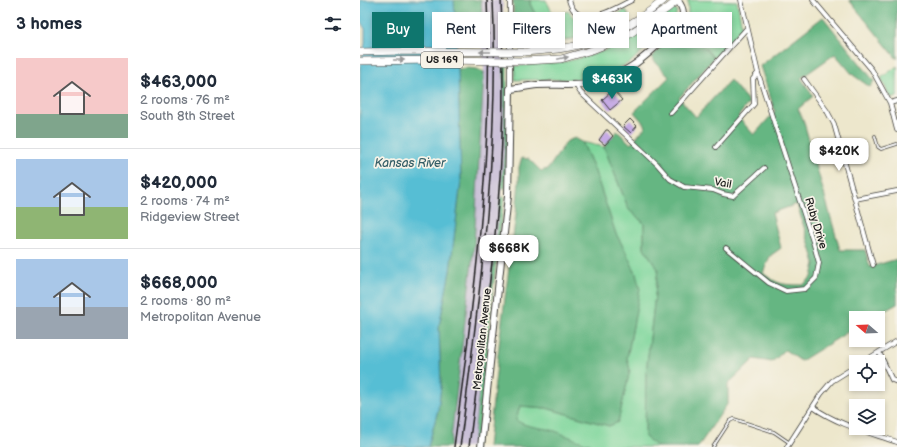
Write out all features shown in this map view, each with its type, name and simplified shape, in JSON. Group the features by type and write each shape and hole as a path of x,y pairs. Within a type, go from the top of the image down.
{"main road":[{"name":"US 169","path":"360,52 524,52 560,49 597,40 626,27 664,0"},
{"path":"510,89 538,85 576,85 596,82 614,76 632,67 648,54 675,28 682,19 683,11 677,0"},
{"name":"US 169","path":"360,61 524,61 561,59 625,38 677,0"},
{"name":"Metropolitan Avenue","path":"481,447 508,196 510,89"}],"street":[{"name":"Metropolitan Avenue","path":"510,0 510,89"},
{"path":"569,0 571,7 576,13 585,17 596,16 632,0"},
{"name":"Ruby Drive","path":"726,248 769,283 786,291 805,289 816,278 819,263 758,73 741,0"},
{"path":"813,0 872,70 890,104 897,130"},
{"path":"671,113 747,28"},
{"path":"716,146 754,104 753,79 758,73"},
{"path":"804,79 827,111 834,124 874,264"},
{"name":"Vail","path":"576,85 580,92 657,164 670,179 684,186 713,190 733,196 764,168"},
{"path":"890,104 897,101"},
{"path":"855,199 897,191"},
{"path":"874,355 897,341"},
{"path":"879,352 892,380 897,382"},
{"path":"789,445 821,394 832,381 849,370"},
{"path":"814,407 826,416 854,429 897,442"}],"lane":[{"path":"875,136 878,147 881,149 897,144"},
{"path":"713,447 730,421 734,419 774,432 789,445"}],"shaded area":[{"path":"481,0 503,0 503,12 498,12 498,48 504,48 505,144 500,206 473,447 450,447 474,245 484,72 483,48 490,48 490,12 482,12"}],"green space":[{"path":"454,0 481,0 482,12 455,12"},
{"path":"513,0 530,0 530,4 534,12 513,12"},
{"path":"530,0 546,0 552,12 534,12 530,4"},
{"path":"688,0 737,1 742,27 732,38 732,12 688,12"},
{"path":"849,0 897,0 897,59"},
{"path":"674,9 677,10 677,12 670,12"},
{"path":"568,11 573,17 573,39 565,40 565,12"},
{"path":"823,17 874,81 870,87 853,75 835,54 801,78 813,96 798,109 803,119 840,250 865,250 870,267 897,259 897,304 884,311 849,311 849,331 801,361 785,350 772,362 754,359 728,384 728,403 698,447 658,447 645,437 646,373 658,269 644,248 644,223 629,210 604,147 617,131 631,144 646,126 634,112 669,77 651,57 660,48 705,48 714,58 679,98 696,117 730,80 749,102 738,117 754,135 775,111 760,66","holes":["797,204 815,263 812,277 803,285 791,285 777,282 763,273 770,256 781,248 772,213"]},
{"path":"637,35 637,48 646,48 631,62 607,74 588,79 515,80 515,66 564,62 611,48 629,48 629,39"},
{"path":"705,48 723,48 714,58"},
{"path":"504,64 507,64 507,140 505,188 502,188 505,144"},
{"path":"897,66 897,97 890,97 881,78"},
{"path":"458,69 477,69 484,72 474,245 450,447 428,447 438,410 441,387 439,326 450,271 461,181"},
{"path":"575,138 582,142 593,166 616,234 636,274 640,289 627,358 630,370 618,422 609,426 546,408 520,406 516,420 520,423 555,431 593,445 593,447 488,447 500,336 516,214 519,167 522,158 529,159 541,171 548,169 567,141"},
{"path":"582,142 604,147 629,210 644,223 644,248 658,269 646,373 645,437 658,447 598,447 579,442 554,431 523,425 515,420 520,406 546,408 609,426 618,422 630,370 627,358 635,315 636,274 616,234 593,166"},
{"path":"501,197 504,197 492,297 484,387 476,447 473,447"}],"water":[{"name":"Kansas River","path":"360,0 454,0 455,12 432,12 432,48 457,48 461,181 450,271 439,326 441,387 438,410 428,447 360,447 360,67 365,43 365,29 360,21"}],"building":[{"path":"613,90 622,100 610,110 602,100"},
{"path":"630,119 637,126 631,133 623,126"},
{"path":"606,130 608,130 613,136 605,145 599,140"}],"railway":[{"path":"454,447 469,336 481,224 488,112 487,0"},
{"path":"460,447 481,280 491,168 494,56 493,0"},
{"path":"469,447 485,325 500,178 503,102 501,0"}]}
